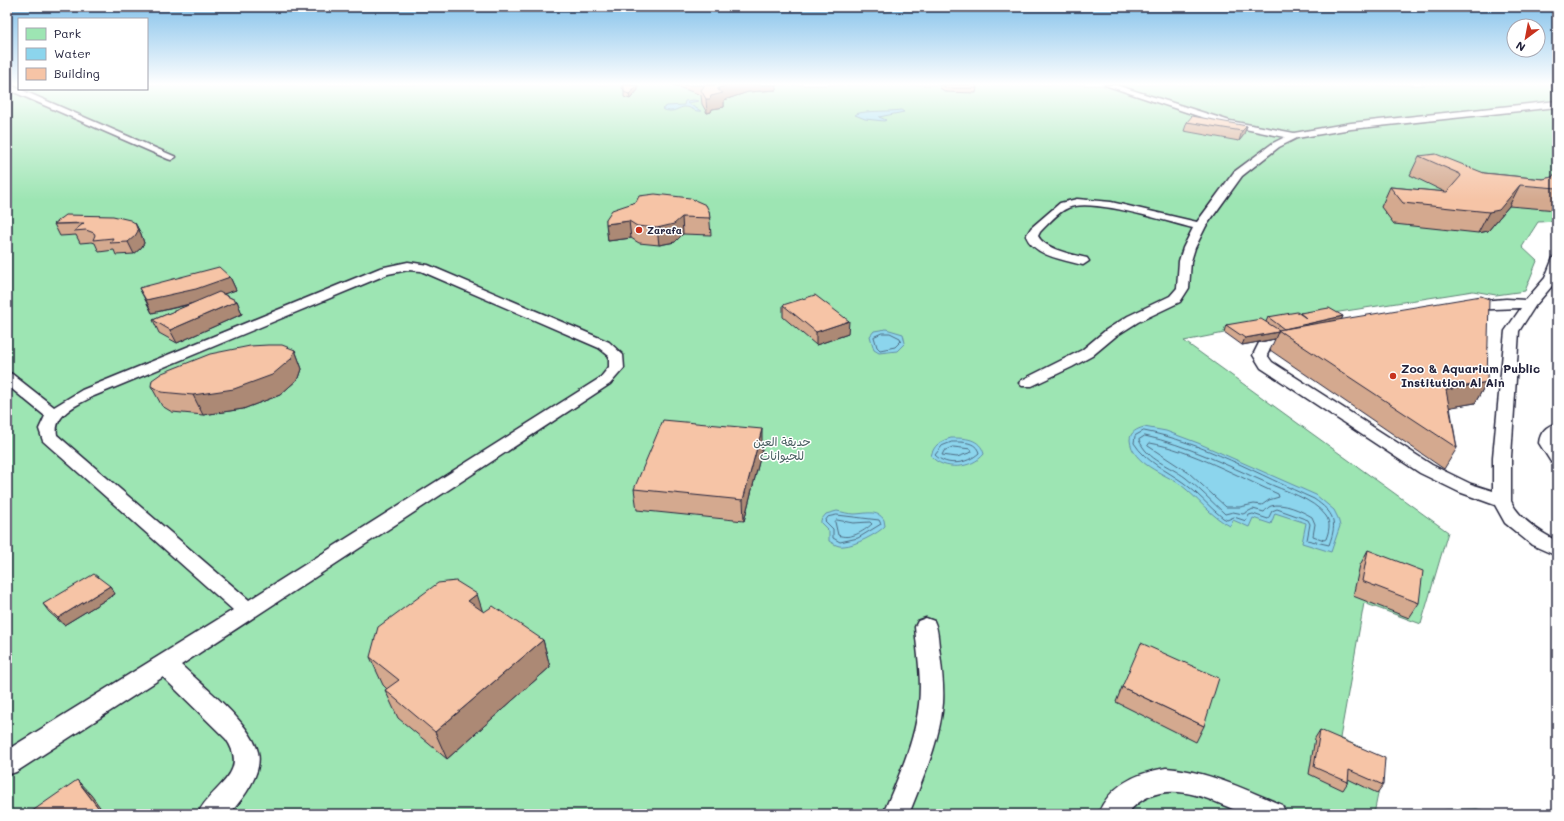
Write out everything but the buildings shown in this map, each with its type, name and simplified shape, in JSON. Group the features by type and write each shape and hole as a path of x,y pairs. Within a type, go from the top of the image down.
{"lane":[{"path":"93,123 171,157"},
{"path":"1230,123 1294,136"},
{"path":"1027,383 1087,353 1111,333 1133,319 1175,299 1183,288 1185,261 1189,248 1200,226 1238,174 1267,150 1294,136 1376,123"},
{"path":"1083,261 1045,249 1033,241 1032,237 1032,233 1064,205 1069,203 1085,201 1103,203 1200,226"},
{"path":"1557,261 1551,279 1530,304 1512,331 1502,457 1502,501 1505,508 1512,518 1539,540 1557,549"},
{"path":"7,764 248,611 605,381 616,368 618,361 616,355 604,345 424,268 400,267 376,274 88,393 54,415 48,423 46,431 54,442 248,611"},
{"path":"1455,308 1487,304 1530,304"},
{"path":"1309,336 1264,346 1260,354 1262,360 1273,370 1426,469 1465,488 1502,501"},
{"path":"7,377 54,415"},
{"path":"1557,428 1548,434 1547,443 1557,458"},
{"path":"896,814 912,774 930,703 930,673 926,627"},
{"path":"165,664 234,731 242,741 246,754 244,769 235,787 223,804 211,814"},
{"path":"1111,814 1117,804 1129,792 1144,783 1163,780 1182,780 1204,784 1273,814"}],"green space":[{"name":"حديقة العين للحيوانات","path":"7,123 1557,123 1557,221 1538,222 1522,247 1537,261 1525,291 1496,295 1473,291 1295,319 1184,341 1448,532 1421,624 1364,603 1340,738 1385,759 1374,814 7,814"},
{"path":"1477,809 1499,814 1422,814 1446,810"}],"water":[{"path":"886,329 903,334 905,343 897,351 879,353 874,350 870,336 874,331"},
{"path":"1144,427 1166,431 1198,443 1316,495 1334,510 1338,518 1340,526 1331,552 1302,543 1306,523 1275,513 1271,524 1253,518 1249,527 1233,520 1230,526 1223,522 1181,485 1150,467 1136,455 1132,448 1130,437 1134,431"},
{"path":"951,438 971,440 979,445 984,454 979,459 965,465 950,466 936,461 931,456 934,449 941,442"},
{"path":"837,511 852,514 875,513 884,520 885,526 860,542 838,546 829,541 829,531 821,523 821,520 826,514"}],"place":[{"name":"Zarafa","path":"639,230"},
{"name":"Zoo & Aquarium Public Institution Al Ain","path":"1393,376"}]}
